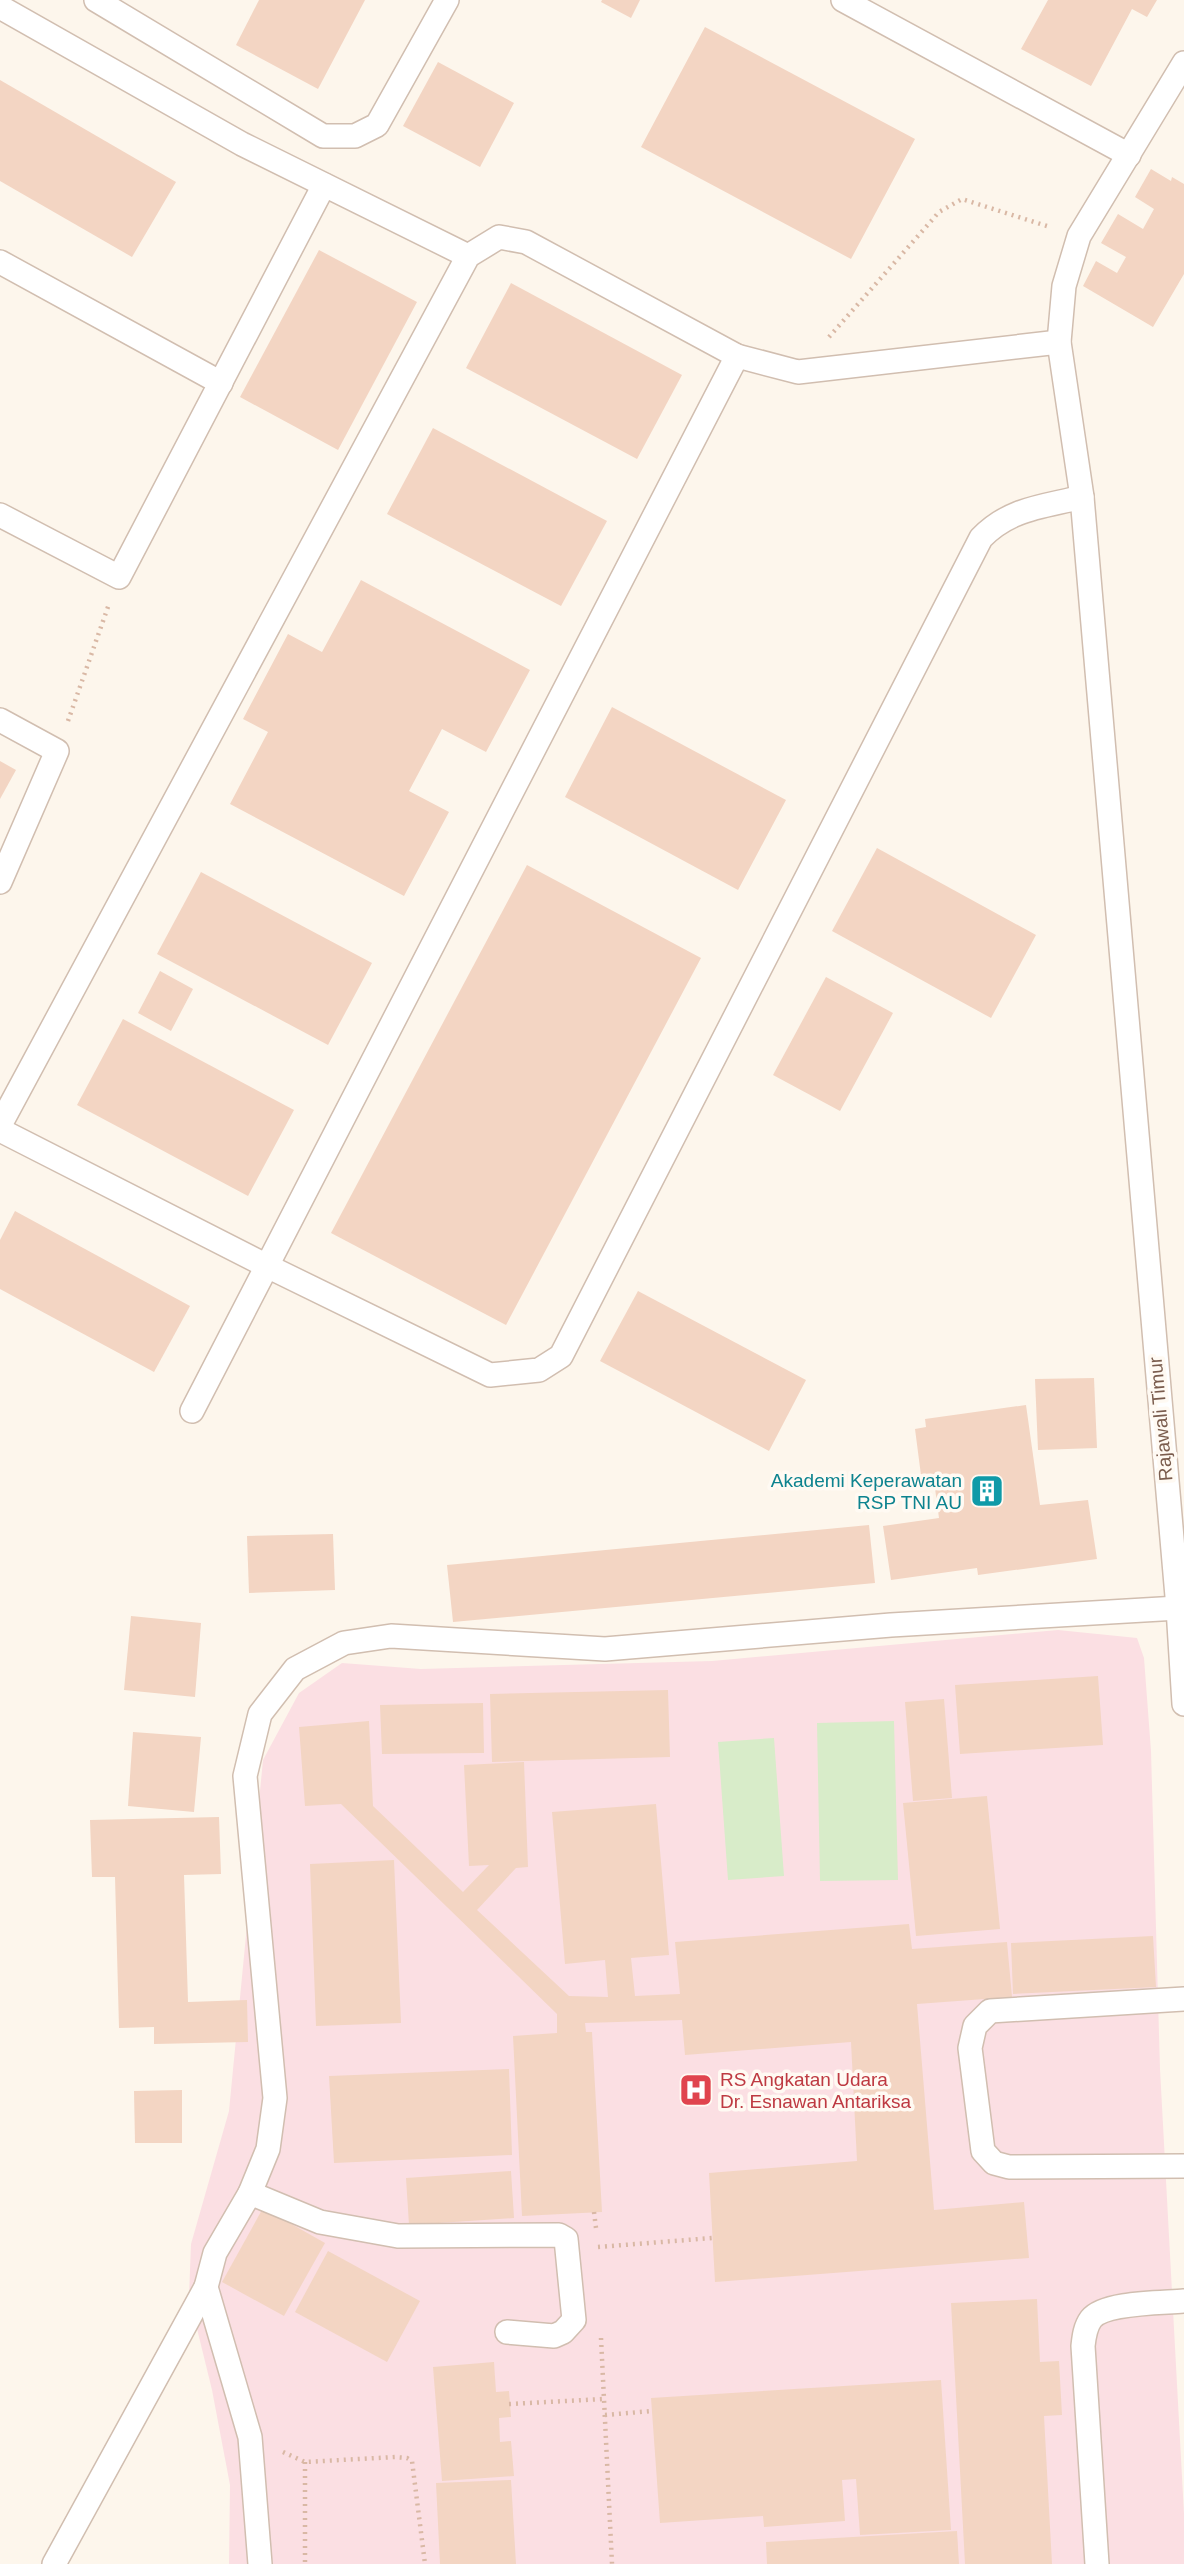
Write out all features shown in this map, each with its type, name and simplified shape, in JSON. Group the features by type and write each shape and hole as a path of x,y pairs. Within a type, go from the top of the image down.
{"lane":[{"path":"96,0 323,136 355,136 377,125 447,0"},
{"path":"843,0 1129,155"},
{"path":"0,7 242,144 468,256"},
{"name":"Rajawali Timur","path":"1184,63 1079,236 1064,286 1059,342 1082,497 1178,1608 1184,1704"},
{"path":"0,515 119,577 324,185"},
{"path":"1059,342 798,372 737,356 526,242 499,237 468,256 0,1128 267,1266 490,1376 539,1370 561,1356 982,538 994,525 1011,514 1082,497"},
{"path":"0,262 220,383"},
{"path":"192,1411 737,356"},
{"path":"0,720 57,751 0,882"},
{"path":"54,2564 206,2287 215,2253 250,2193 268,2149 275,2098 246,1776 260,1714 295,1669 344,1643 391,1636 605,1649 891,1625 1178,1608"},
{"path":"1184,1999 990,2011 975,2026 970,2048 983,2151 994,2163 1009,2167 1184,2166"},
{"path":"250,2193 320,2222 398,2236 559,2235 566,2239 574,2320 554,2336 508,2332"},
{"path":"206,2287 250,2437 260,2564"},
{"path":"1097,2564 1084,2334 1089,2321 1106,2309 1184,2301"}],"path":[{"path":"798,372 939,212 962,200 1079,236"},
{"path":"57,751 119,577"},
{"path":"594,2212 598,2261"},
{"path":"568,2246 597,2247 712,2238"},
{"path":"601,2330 612,2564"},
{"path":"509,2404 604,2399"},
{"path":"605,2415 652,2411"},
{"path":"250,2437 305,2462 395,2457 412,2461 425,2564"},
{"path":"305,2462 305,2564"}],"shaded area":[{"name":"RS Angkatan Udara Dr. Esnawan Antariksa","path":"1058,1630 1137,1638 1144,1658 1151,1751 1160,2069 1184,2514 1184,2564 229,2564 230,2485 212,2390 189,2296 191,2244 229,2111 263,1760 299,1693 342,1663 421,1669 712,1661"}],"green space":[{"path":"894,1721 898,1880 820,1881 817,1723"},
{"path":"774,1738 784,1876 728,1880 718,1742"}],"building":[{"path":"259,0 365,0 318,89 236,45"},
{"path":"640,0 631,18 601,2"},
{"path":"1048,0 1157,0 1147,17 1132,9 1091,86 1021,49"},
{"path":"705,27 915,139 851,259 641,147"},
{"path":"438,62 514,103 480,167 403,126"},
{"path":"0,80 176,182 132,257 0,181"},
{"path":"1151,169 1171,181 1172,177 1184,184 1184,274 1153,327 1083,286 1096,261 1117,273 1126,257 1101,243 1118,214 1143,229 1154,209 1135,197"},
{"path":"319,250 417,302 338,450 240,397"},
{"path":"511,283 682,375 637,459 466,368"},
{"path":"433,428 607,521 561,606 387,514"},
{"path":"361,580 530,670 486,752 442,729 409,791 449,812 404,896 230,804 268,732 243,719 288,634 322,652"},
{"path":"612,707 786,800 738,890 565,797"},
{"path":"0,761 16,770 0,799"},
{"path":"877,848 1036,935 991,1018 832,931"},
{"path":"527,865 701,958 506,1325 331,1233"},
{"path":"201,872 372,963 328,1045 157,954"},
{"path":"160,971 193,989 171,1031 138,1013"},
{"path":"826,977 893,1013 840,1111 773,1075"},
{"path":"123,1019 294,1110 248,1196 77,1105"},
{"path":"15,1211 190,1306 154,1372 0,1289 0,1240"},
{"path":"638,1291 806,1380 769,1451 600,1361"},
{"path":"1094,1378 1097,1448 1038,1450 1035,1379"},
{"name":"Akademi Keperawatan RSP TNI AU","path":"1026,1405 1040,1505 1088,1500 1097,1559 978,1575 977,1568 891,1580 883,1526 939,1518 934,1481 922,1483 915,1429 926,1427 925,1419"},
{"path":"869,1525 875,1583 453,1622 447,1565"},
{"path":"333,1534 335,1590 249,1593 247,1536"},
{"path":"131,1616 201,1623 195,1697 124,1690"},
{"path":"1098,1676 1103,1745 960,1754 955,1685"},
{"path":"668,1690 670,1757 492,1762 490,1694"},
{"path":"944,1699 952,1798 913,1801 905,1702"},
{"path":"483,1703 484,1753 382,1754 380,1705"},
{"path":"369,1721 373,1806 463,1892 489,1865 469,1866 464,1765 524,1762 528,1867 516,1868 477,1910 569,1996 608,1997 605,1960 565,1964 552,1812 656,1804 669,1955 631,1958 635,1996 680,1994 675,1942 909,1924 912,1949 1007,1942 1012,1997 917,2004 934,2210 1024,2202 1029,2258 715,2282 709,2173 857,2161 851,2042 685,2055 682,2020 585,2023 586,2032 592,2032 602,2212 522,2216 513,2036 557,2033 557,2014 341,1804 305,1806 299,1727"},
{"path":"133,1732 201,1737 194,1812 128,1806"},
{"path":"987,1796 1000,1929 916,1936 903,1803"},
{"path":"219,1817 221,1874 184,1875 188,2002 247,2000 248,2042 154,2044 154,2027 119,2028 115,1877 92,1877 90,1820"},
{"path":"394,1860 401,2023 316,2026 310,1864"},
{"path":"1153,1936 1156,1987 1013,1994 1011,1943"},
{"path":"509,2069 512,2155 334,2163 329,2076"},
{"path":"182,2090 182,2143 135,2143 134,2091"},
{"path":"511,2171 514,2218 409,2225 406,2178"},
{"path":"263,2208 325,2243 284,2316 222,2282"},
{"path":"328,2251 420,2301 387,2362 295,2312"},
{"path":"1037,2299 1040,2362 1059,2361 1062,2415 1044,2416 1052,2564 965,2564 951,2303"},
{"path":"494,2362 496,2392 509,2391 511,2417 499,2418 500,2442 511,2441 514,2476 442,2481 433,2367"},
{"path":"941,2380 951,2530 860,2535 856,2479 842,2480 845,2521 764,2527 763,2516 660,2523 651,2398"},
{"path":"511,2480 516,2564 440,2564 436,2483"},
{"path":"957,2531 959,2564 767,2564 766,2542"}],"place":[{"name":"Akademi Keperawatan RSP TNI AU","path":"987,1491"},
{"name":"RS Angkatan Udara Dr. Esnawan Antariksa","path":"696,2090"}]}
